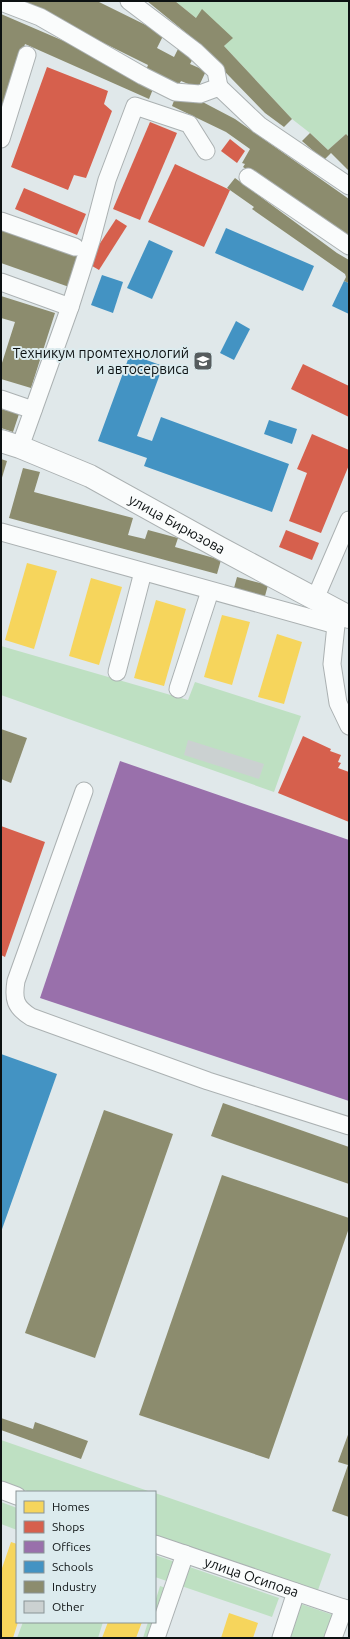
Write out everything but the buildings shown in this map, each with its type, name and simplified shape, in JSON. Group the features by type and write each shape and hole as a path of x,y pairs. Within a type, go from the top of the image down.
{"main road":[{"name":"улица Бирюзова","path":"11,444 90,476 315,600 342,618"}],"street":[{"path":"129,1 216,70 219,87 259,125 349,186"},
{"path":"1,2 40,17 143,76 175,92 200,94 219,87"},
{"path":"1,139 27,54"},
{"path":"11,444 33,410 70,307 91,241 107,180 135,106 189,124 206,151"},
{"path":"248,177 349,246"},
{"path":"1,221 75,247"},
{"path":"1,282 70,307"},
{"path":"1,399 33,410"},
{"path":"315,600 349,520"},
{"path":"1,532 210,591 342,618 332,664 338,703 349,726"},
{"path":"117,672 143,572"},
{"path":"178,689 210,591"},
{"path":"84,791 16,981 14,994 16,1004 23,1012 38,1020 208,1081 349,1126"},
{"path":"1,1490 16,1496"},
{"name":"улица Осипова","path":"156,1544 346,1609"},
{"path":"156,1638 185,1554"},
{"path":"281,1638 296,1592"},
{"path":"334,1638 346,1609"}],"green space":[{"path":"175,1 349,1 349,137 346,134 328,150 292,119 224,46 232,38 196,18"},
{"path":"1,646 188,700 195,682 301,716 274,792 1,695"},
{"path":"1,1440 148,1491 27,1491 1,1482"},
{"path":"156,1493 331,1554 318,1590 156,1535"},
{"path":"1,1502 16,1508 16,1530 1,1524"},
{"path":"156,1555 279,1598 272,1617 156,1577"},
{"path":"160,1586 169,1589 152,1638 143,1638 148,1623 156,1623 156,1599"},
{"path":"298,1603 336,1616 329,1638 286,1638"},
{"path":"23,1623 103,1623 98,1638 17,1638"}],"place":[{"name":"Техникум промтехнологий и автосервиса","path":"203,361"}]}
